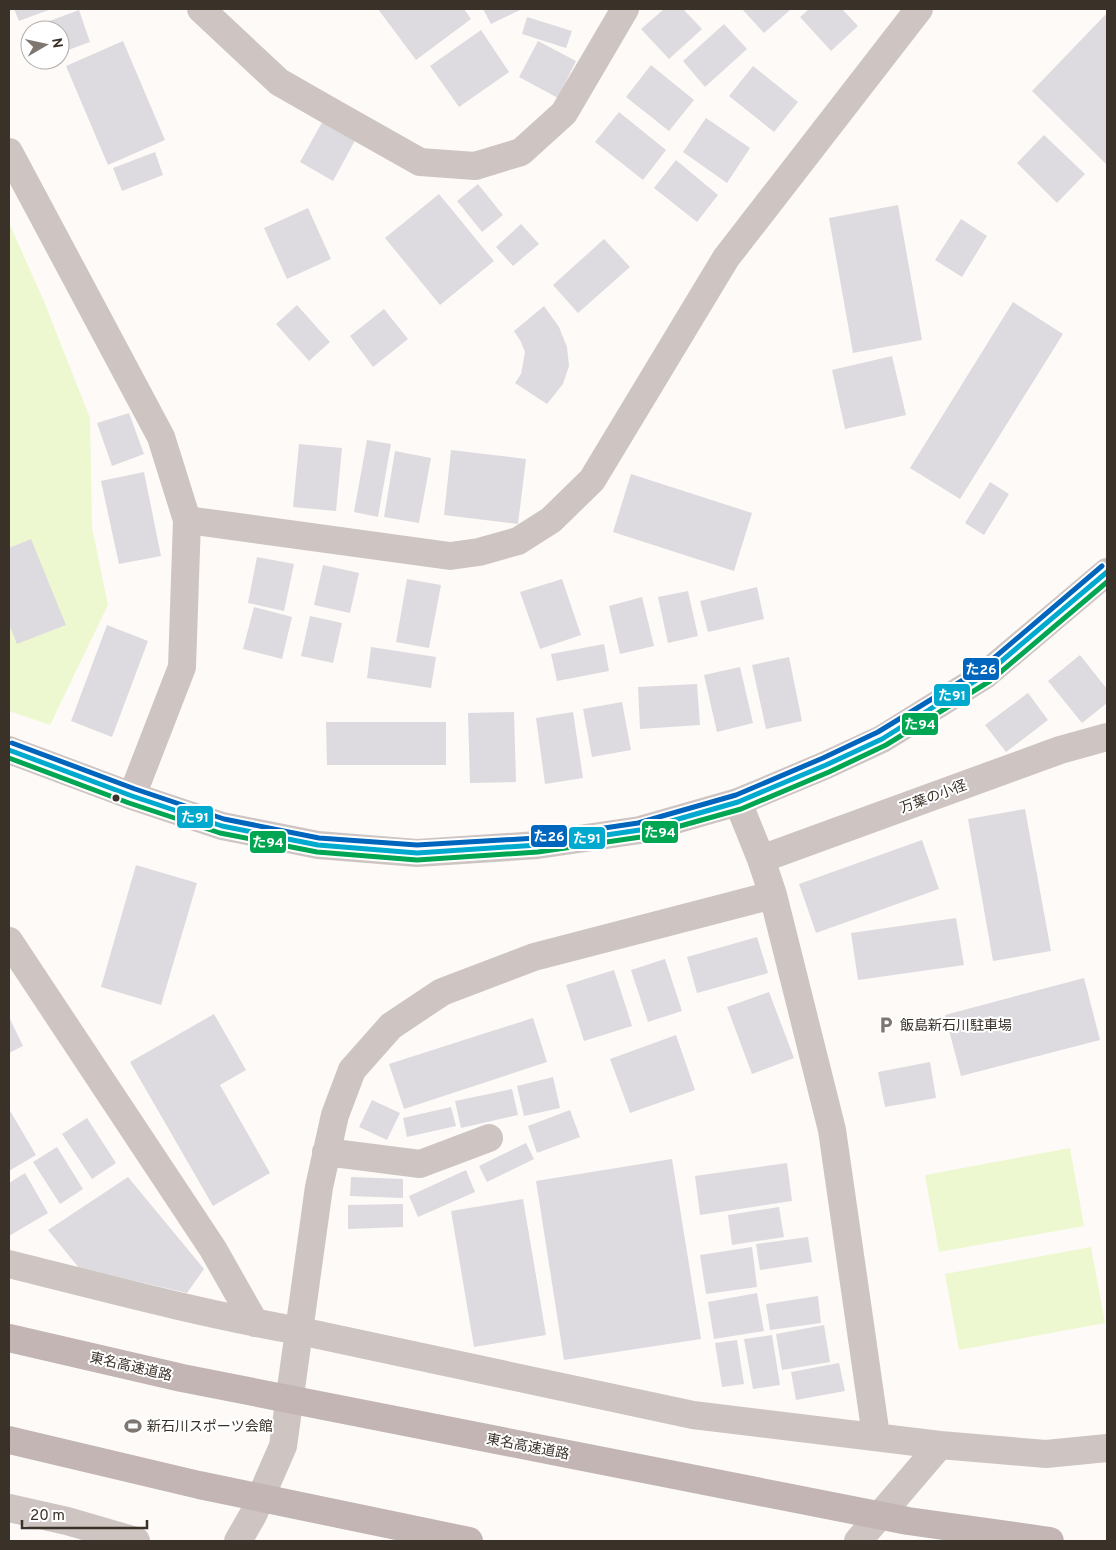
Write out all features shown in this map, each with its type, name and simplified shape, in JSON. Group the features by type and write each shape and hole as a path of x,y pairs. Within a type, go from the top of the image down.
{"highway":[{"name":"東名高速道路","path":"9,1338 182,1378 908,1521 1050,1541"},
{"path":"9,1440 199,1485 469,1541"}],"street":[{"path":"201,9 279,82 420,162 475,166 521,152 564,112 625,9"},
{"path":"187,520 450,556 479,552 518,541 551,520 592,480 726,258 919,9"},
{"path":"9,152 161,437 187,520 182,667 132,796"},
{"path":"9,750 132,796 222,826 318,845 417,853 538,845 640,830 738,802 826,765 882,738 977,680 1107,572"},
{"name":"万葉の小径","path":"761,859 1060,750 1107,737"},
{"path":"738,802 773,895 832,1130 876,1436"},
{"path":"238,1541 254,1516 283,1446 317,1196 335,1115 352,1070 391,1026 442,992 534,957 773,895"},
{"path":"9,941 213,1250 255,1323"},
{"path":"326,1152 420,1164 488,1138"},
{"path":"9,1264 255,1323 693,1415 940,1445 1046,1454 1107,1448"},
{"path":"858,1541 940,1445"},
{"path":"9,1508 67,1521 136,1541"}],"green space":[{"path":"9,223 43,299 90,418 92,528 108,605 50,725 9,711"},
{"path":"1070,1148 1084,1226 939,1252 925,1175"},
{"path":"1091,1247 1105,1323 959,1350 945,1274"}],"building":[{"path":"14,9 51,9 20,20"},
{"path":"378,9 464,9 471,19 416,60"},
{"path":"483,9 522,9 491,24"},
{"path":"664,9 683,9 702,29 669,59 641,29"},
{"path":"742,9 791,9 764,33"},
{"path":"809,9 842,9 858,26 831,51 800,17"},
{"path":"79,10 90,42 70,49 70,20 52,20"},
{"path":"1107,13 1107,165 1032,91"},
{"path":"527,17 572,31 566,48 522,34"},
{"path":"724,24 747,49 705,87 683,61"},
{"path":"481,30 509,72 459,107 430,66"},
{"path":"123,41 165,140 108,165 68,70 70,70 70,64"},
{"path":"538,41 576,61 558,98 519,77"},
{"path":"651,65 694,100 669,131 626,97"},
{"path":"753,66 798,102 774,132 729,96"},
{"path":"619,112 666,150 643,180 595,142"},
{"path":"325,117 358,135 333,181 300,162"},
{"path":"706,118 750,148 727,183 683,152"},
{"path":"1044,135 1085,174 1057,203 1017,163"},
{"path":"155,152 163,175 122,191 113,168"},
{"path":"676,160 718,195 697,222 654,188"},
{"path":"478,184 503,215 482,232 457,201"},
{"path":"439,194 494,261 440,305 385,238"},
{"path":"898,205 922,340 853,353 829,218"},
{"path":"308,208 331,259 287,279 264,228"},
{"path":"961,219 987,236 962,277 935,260"},
{"path":"521,224 539,244 513,266 496,247"},
{"path":"604,239 630,267 578,313 553,285"},
{"path":"1013,302 1063,334 960,499 910,468"},
{"path":"297,305 330,342 309,361 276,324"},
{"path":"544,306 559,327 567,347 569,366 563,384 547,404 515,383 521,374 525,352 514,331"},
{"path":"384,309 408,339 373,367 350,336"},
{"path":"892,356 906,415 845,429 832,370"},
{"path":"129,413 144,454 112,466 97,423"},
{"path":"367,440 391,444 378,517 354,512"},
{"path":"299,444 342,448 336,511 293,507"},
{"path":"451,450 526,459 518,524 444,515"},
{"path":"395,451 431,458 419,523 384,517"},
{"path":"144,472 161,556 119,564 101,481"},
{"path":"631,474 752,513 734,571 613,532"},
{"path":"990,482 1009,494 984,535 965,523"},
{"path":"31,539 66,625 17,644 9,624 9,548"},
{"path":"257,557 294,564 284,611 248,603"},
{"path":"323,565 359,573 350,613 314,605"},
{"path":"407,579 441,585 429,648 396,642"},
{"path":"562,579 581,635 540,649 520,592"},
{"path":"757,587 764,619 708,632 700,601"},
{"path":"688,591 698,636 668,643 658,597"},
{"path":"642,597 654,646 620,654 609,606"},
{"path":"254,607 292,617 282,659 243,649"},
{"path":"310,616 342,623 333,663 301,656"},
{"path":"107,625 148,641 112,737 71,721"},
{"path":"604,644 609,671 557,681 551,654"},
{"path":"371,647 436,657 431,688 367,678"},
{"path":"1080,655 1107,689 1107,703 1082,723 1048,681"},
{"path":"789,657 802,721 766,729 752,665"},
{"path":"740,667 753,723 717,732 704,675"},
{"path":"697,684 700,725 640,729 638,687"},
{"path":"1028,693 1048,720 1006,752 985,725"},
{"path":"622,702 631,750 592,757 583,709"},
{"path":"514,712 516,782 470,783 468,713"},
{"path":"573,712 583,778 545,784 536,718"},
{"path":"326,722 446,722 446,765 327,765"},
{"path":"1025,809 1051,951 993,961 968,819"},
{"path":"922,840 939,889 816,933 799,884"},
{"path":"136,865 197,883 161,1005 101,987"},
{"path":"956,918 964,965 858,980 851,933"},
{"path":"757,937 768,973 697,993 687,957"},
{"path":"665,959 682,1011 648,1022 631,970"},
{"path":"614,970 632,1026 584,1041 566,985"},
{"path":"1084,978 1100,1040 961,1076 945,1015"},
{"path":"769,992 794,1058 752,1074 727,1007"},
{"path":"214,1014 246,1070 220,1085 270,1173 213,1206 130,1062"},
{"path":"9,1017 23,1046 9,1053"},
{"path":"533,1018 547,1062 404,1109 389,1064"},
{"path":"676,1035 695,1090 630,1113 610,1059"},
{"path":"930,1062 936,1098 885,1107 878,1072"},
{"path":"553,1077 560,1108 524,1116 517,1086"},
{"path":"512,1089 518,1115 461,1128 455,1101"},
{"path":"372,1100 400,1113 387,1140 359,1127"},
{"path":"451,1107 456,1126 407,1137 403,1118"},
{"path":"9,1109 36,1155 9,1171"},
{"path":"570,1110 580,1137 537,1153 528,1126"},
{"path":"87,1118 116,1163 92,1179 62,1134"},
{"path":"526,1143 534,1159 487,1182 479,1166"},
{"path":"57,1147 83,1189 60,1204 33,1162"},
{"path":"672,1159 701,1339 564,1360 536,1181"},
{"path":"787,1163 792,1201 700,1215 695,1176"},
{"path":"466,1170 475,1192 418,1217 409,1196"},
{"path":"25,1173 48,1213 9,1236 9,1183"},
{"path":"128,1177 204,1269 187,1293 79,1268 48,1230"},
{"path":"351,1177 403,1179 403,1198 350,1196"},
{"path":"523,1199 546,1335 474,1347 451,1211"},
{"path":"403,1204 403,1227 348,1229 348,1205"},
{"path":"779,1207 784,1237 732,1245 728,1215"},
{"path":"808,1237 812,1262 760,1270 756,1244"},
{"path":"752,1247 757,1287 706,1294 700,1255"},
{"path":"757,1293 764,1331 714,1339 708,1302"},
{"path":"818,1296 821,1323 770,1330 766,1304"},
{"path":"824,1325 830,1362 782,1370 776,1334"},
{"path":"772,1335 780,1385 753,1389 744,1339"},
{"path":"737,1340 744,1384 722,1387 715,1343"},
{"path":"839,1363 845,1391 796,1400 791,1372"}],"transit line":[{"name":"た26","path":"12,743 135,789 224,819 319,838 417,845 537,838 638,823 736,795 878,732 981,669 1102,566"},
{"name":"た91","path":"9,750 132,796 222,826 318,845 417,853 538,845 640,830 738,802 882,739 985,675 1107,572"},
{"name":"た94","path":"9,758 129,803 220,833 317,852 417,860 538,852 641,837 741,809 829,772 886,745 990,681 1107,582"}],"place":[{"name":"飯島新石川駐車場","path":"886,1025"},
{"name":"新石川スポーツ会館","path":"133,1426"}]}
